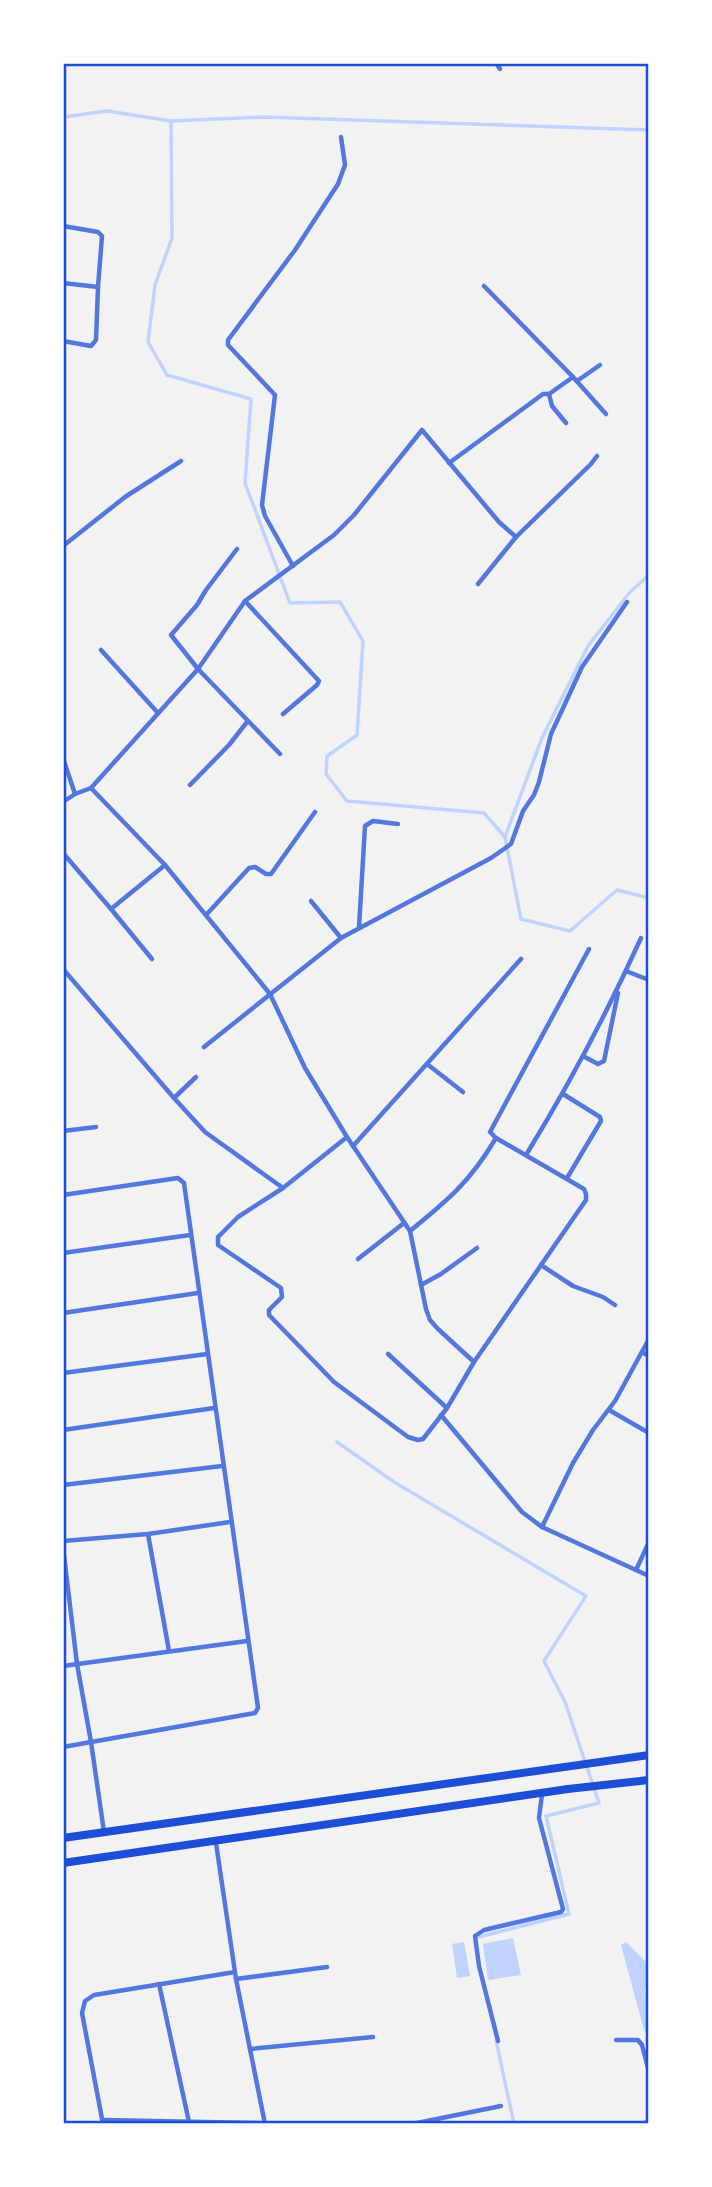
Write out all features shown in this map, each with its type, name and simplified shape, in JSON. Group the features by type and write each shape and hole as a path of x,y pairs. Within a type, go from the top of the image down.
{"highway":[{"path":"63,1838 649,1755"},
{"path":"63,1863 649,1780"}],"street":[{"path":"496,63 500,69"},
{"path":"293,566 265,516 262,505 275,395 228,345 228,340 295,250 338,184 345,165 341,137"},
{"path":"63,226 101,233 95,344 91,346 63,341"},
{"path":"63,283 98,287"},
{"path":"484,286 606,414"},
{"path":"449,463 542,394 549,394 600,365"},
{"path":"549,394 552,405 566,423"},
{"path":"63,802 75,793 91,788 198,669 246,601 334,536 421,430 499,522 516,537"},
{"path":"478,584 516,537 597,456"},
{"path":"63,546 125,498 181,461"},
{"path":"237,550 197,606 172,633 172,637 198,669 280,754"},
{"path":"246,601 319,681 283,714"},
{"path":"204,1047 341,938 509,846 523,810 534,795 551,734 582,667 627,602"},
{"path":"101,650 158,713"},
{"path":"190,785 229,746 247,722"},
{"path":"63,758 75,793"},
{"path":"91,788 165,865 270,994 305,1068 347,1138 410,1231 425,1309 430,1320 474,1362"},
{"path":"206,915 249,868 255,867 271,874 315,812"},
{"path":"359,928 365,826 373,821 398,824"},
{"path":"63,853 152,959"},
{"path":"111,909 165,865"},
{"path":"311,901 341,938"},
{"path":"526,1154 563,1094 620,985 640,938"},
{"path":"347,1138 283,1188 238,1217 218,1237 218,1245 281,1288 282,1297 269,1310 270,1315 334,1382 414,1440 424,1439 586,1200 584,1189 496,1138 492,1135 491,1128 589,949"},
{"path":"354,1146 521,959"},
{"path":"63,969 205,1132 283,1188"},
{"path":"626,971 649,980"},
{"path":"583,1056 598,1064 604,1061 620,985"},
{"path":"427,1064 463,1092"},
{"path":"174,1098 196,1077"},
{"path":"563,1094 600,1116 601,1121 567,1178"},
{"path":"63,1131 96,1127"},
{"path":"410,1231 452,1196 471,1176 496,1138"},
{"path":"63,1195 180,1178 184,1183 258,1708 255,1713 63,1747"},
{"path":"358,1259 404,1223"},
{"path":"63,1253 190,1235"},
{"path":"421,1286 477,1248"},
{"path":"541,1265 573,1286 603,1297 615,1306"},
{"path":"63,1313 198,1293"},
{"path":"542,1527 573,1463 609,1410 649,1339"},
{"path":"642,1352 649,1356"},
{"path":"63,1373 206,1353"},
{"path":"388,1354 447,1408"},
{"path":"63,1430 214,1408"},
{"path":"609,1410 649,1433"},
{"path":"441,1415 522,1512 542,1527 649,1576"},
{"path":"63,1485 222,1466"},
{"path":"63,1541 148,1534 230,1522"},
{"path":"148,1534 169,1651"},
{"path":"636,1570 649,1542"},
{"path":"63,1547 77,1664 104,1832"},
{"path":"63,1666 247,1642"},
{"path":"498,2041 479,1966 475,1936 484,1930 561,1912 564,1909 539,1818 542,1794"},
{"path":"216,1843 236,1979 265,2124"},
{"path":"236,1979 327,1967"},
{"path":"235,1972 94,1995 85,2001 82,2013 103,2122 301,2124"},
{"path":"159,1984 189,2122"},
{"path":"250,2049 373,2037"},
{"path":"616,2040 638,2040 642,2045 649,2072"},
{"path":"412,2124 502,2106"},
{"path":"645,2124 649,2120"}],"water":[{"path":"513,1938 521,1975 488,1980 483,1944"},
{"path":"464,1942 470,1976 457,1978 452,1944"},
{"path":"626,1942 649,1965 649,1984 645,1990 649,2012 649,2038 644,2030 621,1945"}],"waterway":[{"path":"63,117 107,111 171,121 264,117 649,130"},
{"path":"171,121 172,238 155,285 148,342 167,375 251,399 245,483 290,603 340,602 363,641 357,735 327,756 326,774 347,801 484,813 505,837 521,919 570,931 617,890 649,898"},
{"path":"505,837 542,738 588,646 630,592 649,575"},
{"path":"337,1442 394,1482 586,1596 544,1661 565,1702 599,1803 546,1816 569,1914 475,1938 476,1940"},
{"path":"496,2040 514,2124"}]}
